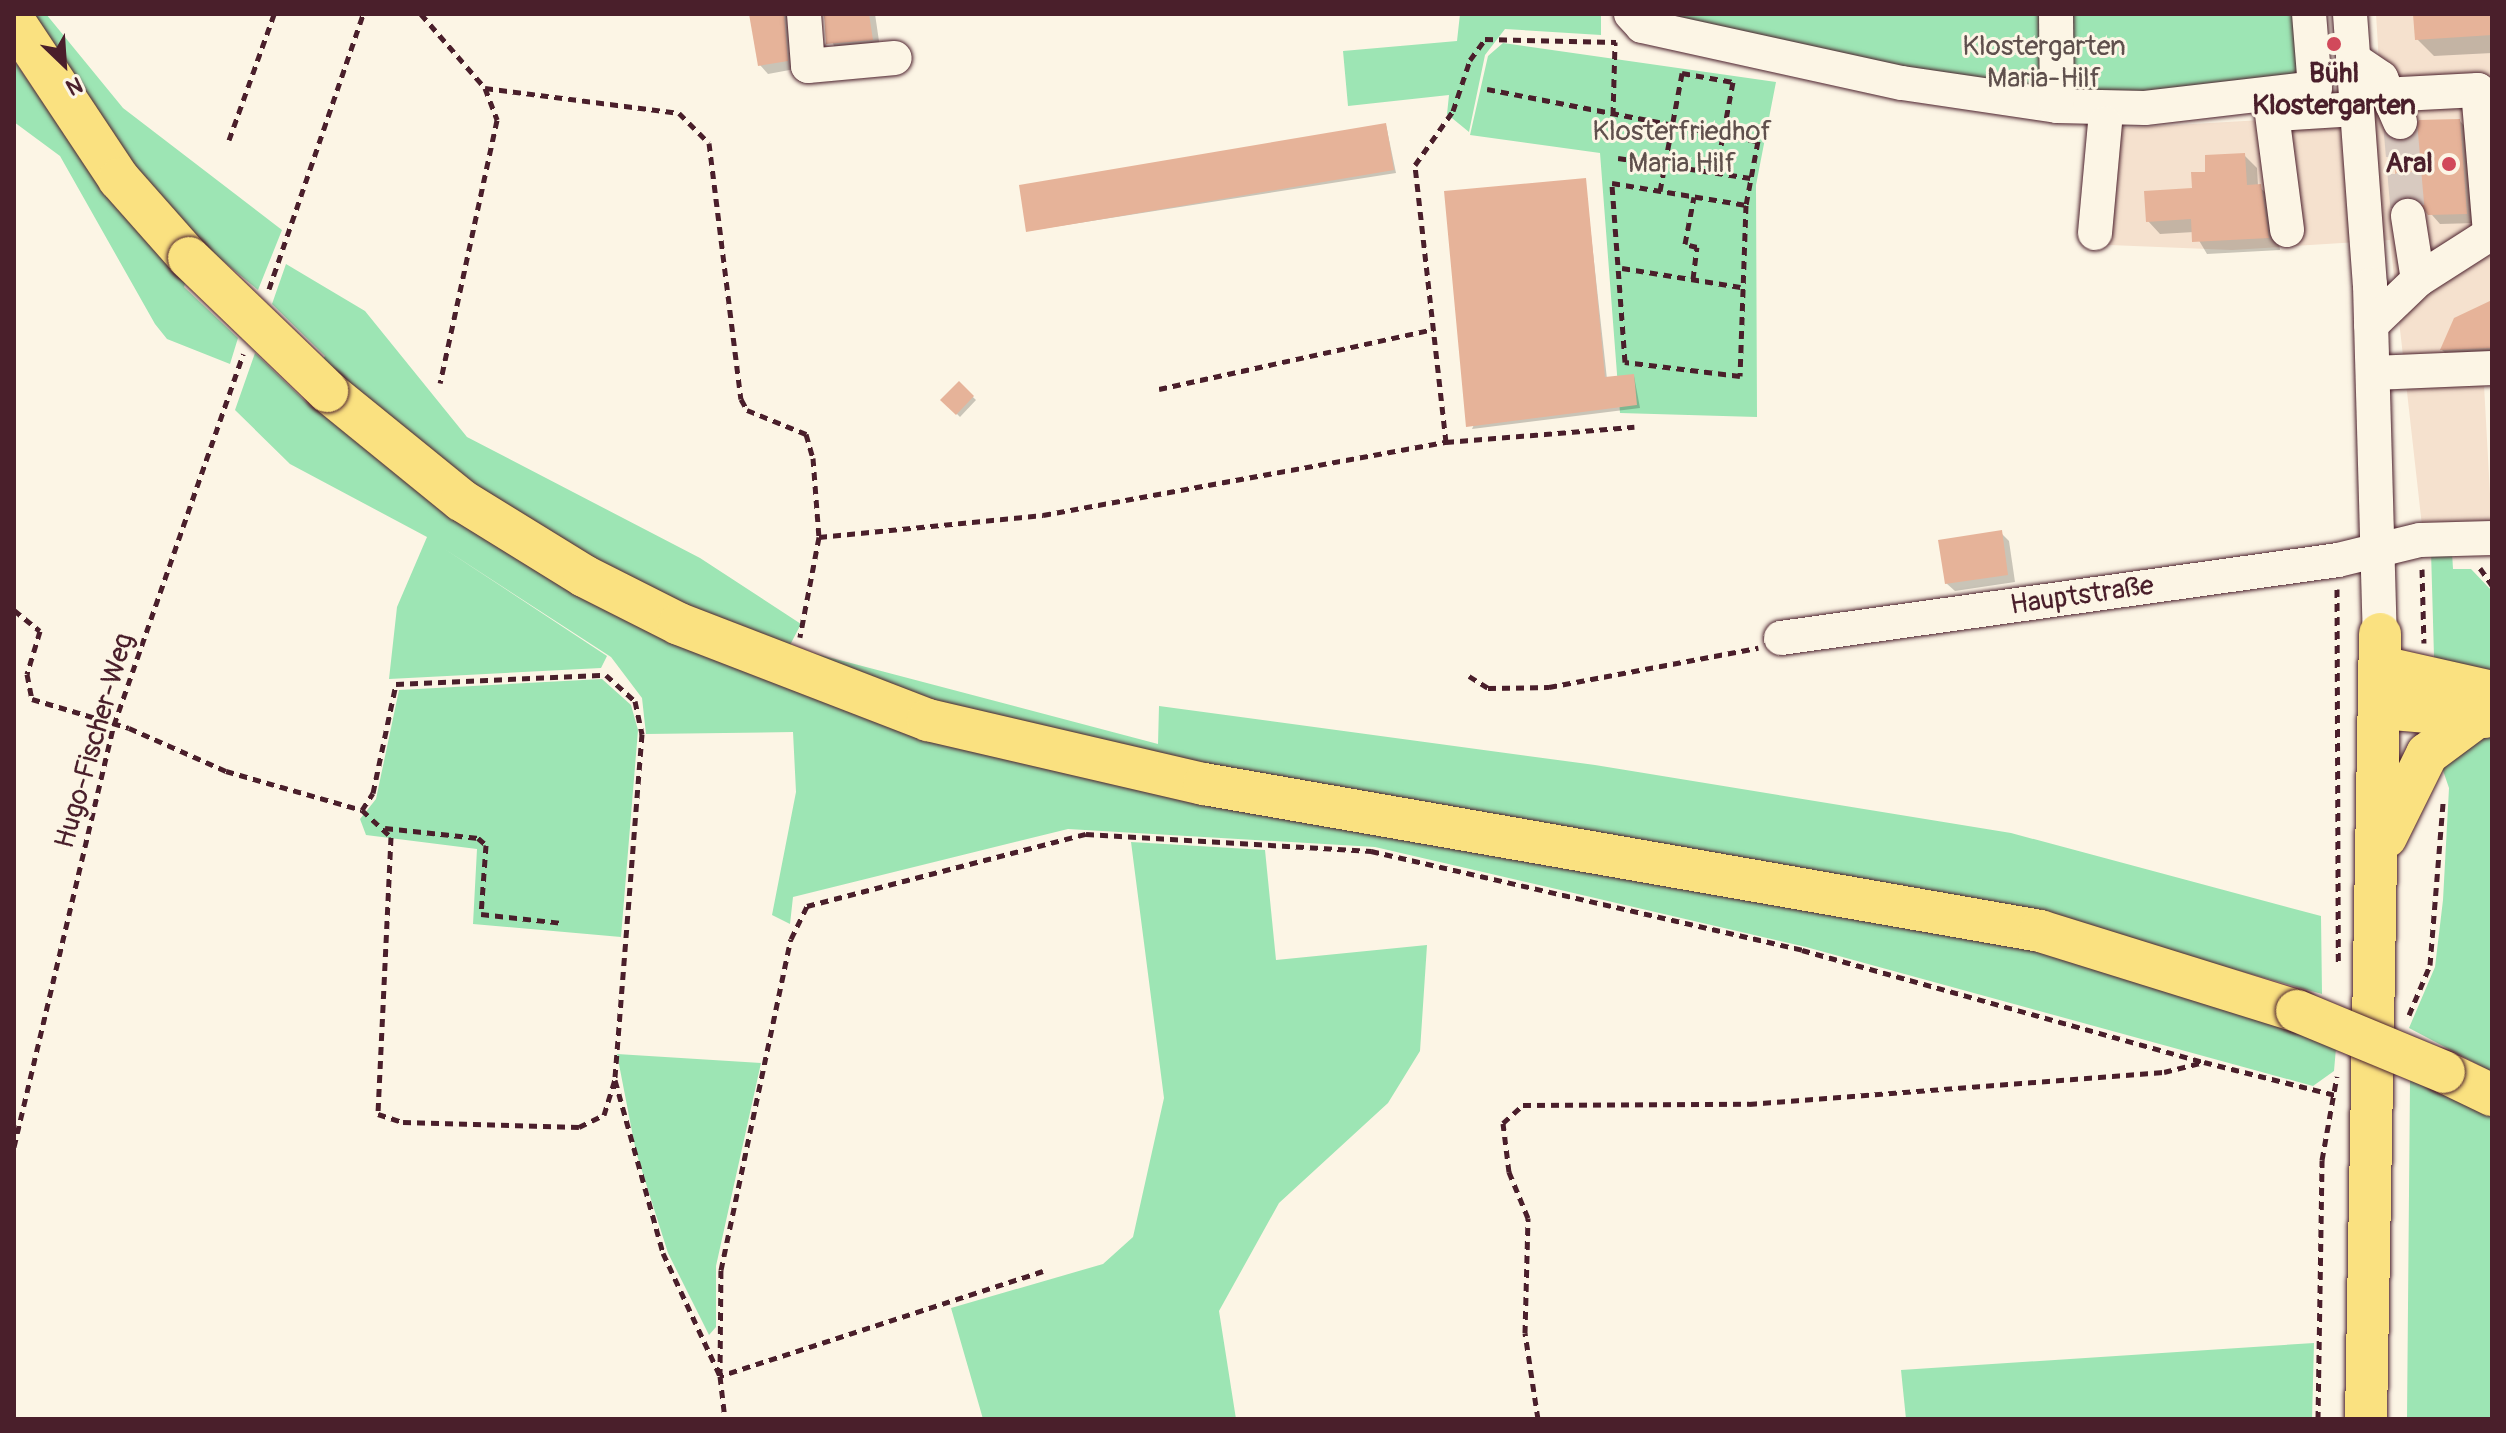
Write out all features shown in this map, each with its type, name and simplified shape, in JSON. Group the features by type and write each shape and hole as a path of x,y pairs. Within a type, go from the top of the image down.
{"main road":[{"path":"14,21 119,179 189,258 327,391 461,500 584,576 791,671 928,720 1042,750 2025,928 2151,960 2297,1011 2492,1095"},
{"path":"2366,1419 2381,651 2487,709"},
{"path":"2382,708 2487,709"},
{"path":"2377,856 2427,754 2487,709"}],"street":[{"path":"804,14 808,66 895,58"},
{"path":"2056,14 2062,114"},
{"path":"2062,114 2210,105 2315,88 2309,14"},
{"path":"2350,14 2371,325 2382,552 2381,651"},
{"path":"1623,28 1642,26 1725,46 2105,123 2356,109"},
{"path":"2353,59 2400,104 2478,90 2490,234 2418,280 2371,325"},
{"path":"2272,114 2287,230"},
{"path":"2095,233 2105,123"},
{"path":"2417,216 2418,280"},
{"path":"2373,373 2492,368"},
{"name":"Hauptstraße","path":"1781,638 2338,560 2428,540 2492,538"}],"path":[{"path":"229,140 274,14"},
{"path":"266,299 363,14"},
{"path":"421,14 485,88 496,144 440,383"},
{"path":"1613,115 1623,28"},
{"path":"1660,191 1682,73 1733,82 1716,173"},
{"path":"485,88 679,113 698,125 709,143 719,198 741,399 747,410 806,434 819,537 791,671"},
{"path":"1487,89 1671,127 1758,141 1746,205 1740,287 1740,376 1625,362 1622,268 1612,183 1746,205"},
{"path":"1446,442 1434,329 1412,177 1463,91"},
{"path":"1618,158 1752,178"},
{"path":"1693,279 1697,247 1685,244 1694,197"},
{"path":"1622,268 1740,287"},
{"path":"1159,389 1434,329"},
{"name":"Hugo-Fischer-Weg","path":"14,1147 114,725 243,353"},
{"path":"819,537 1043,515 1446,442 1634,427"},
{"path":"2424,674 2428,540"},
{"path":"2338,560 2332,744 2338,976"},
{"path":"2480,573 2492,585"},
{"path":"14,610 40,631 27,674 32,699 114,725 226,771 362,810 391,837 390,968 378,1114 403,1122 579,1127 604,1115 615,1080 642,734 626,690 606,675 587,673 396,684 373,793 362,810"},
{"path":"1469,676 1488,688 1549,687 1741,655 1781,638"},
{"path":"2406,1020 2430,965 2439,894 2443,792 2427,754"},
{"path":"384,828 478,838 486,845 481,914 562,923"},
{"path":"725,1419 720,1376 721,1270 791,939 807,906 1051,838 1086,834 1308,847 1429,861 1802,950 2329,1096"},
{"path":"1538,1419 1525,1333 1528,1218 1509,1172 1503,1123 1511,1110 1749,1104 2164,1072 2204,1062"},
{"path":"2318,1419 2329,1096 2340,1069"},
{"path":"615,1080 663,1253 720,1376"},
{"path":"720,1376 1043,1271"}],"shaded area":[{"path":"2376,14 2492,14 2492,384 2484,385 2492,530 2422,526 2390,240 2232,250 2085,244 2088,130 2382,113"}],"green space":[{"path":"23,14 46,14 123,108 282,230 258,290 171,218"},
{"path":"1460,14 1601,14 1601,35 1505,29 1485,55 1469,132 1447,114 1449,95 1348,106 1343,51 1457,41"},
{"name":"Klostergarten Maria-Hilf","path":"1621,14 2318,14 2326,99 2131,115"},
{"name":"Klosterfriedhof Maria Hilf","path":"1503,43 1776,82 1756,185 1757,417 1620,413 1600,153 1470,135 1488,56"},
{"path":"14,60 69,141 186,280 184,287 238,338 230,364 167,339 155,324 60,156 14,122"},
{"path":"286,264 365,311 467,437 700,558 801,624 790,645 672,603 490,501 320,363 325,356 272,304"},
{"path":"255,353 310,406 740,668 844,710 954,745 1821,903 2119,968 2336,1048 2334,1071 2313,1086 1806,947 1375,847 1068,829 793,897 790,924 772,915 796,792 793,732 646,734 642,698 611,657 443,548 607,656 601,668 389,679 397,607 427,537 290,464 235,410"},
{"path":"2431,551 2452,552 2453,569 2471,569 2492,591 2492,674 2434,657"},
{"path":"809,652 1158,744 1159,706 1595,765 2011,833 2321,916 2322,994 2058,920 1220,771 903,694"},
{"path":"602,679 631,705 638,730 621,937 473,924 477,849 366,835 360,819 376,799 399,690"},
{"path":"2492,731 2492,1072 2409,1028 2435,967 2443,900 2449,788 2438,756"},
{"path":"1131,842 1265,850 1276,960 1427,945 1420,1051 1388,1103 1279,1203 1219,1311 1236,1419 983,1419 951,1308 1103,1264 1133,1237 1164,1098"},
{"path":"617,1054 761,1063 716,1266 716,1327 709,1335 668,1253 636,1152"},
{"path":"2410,1080 2442,1095 2444,1089 2492,1117 2492,1419 2407,1419"},
{"path":"2314,1343 2312,1419 1906,1419 1901,1370"}],"building":[{"path":"749,14 784,14 788,61 758,66"},
{"path":"824,14 869,14 873,40 826,44"},
{"path":"2413,14 2492,14 2492,35 2415,40"},
{"path":"2460,119 2467,214 2428,215 2416,198 2397,199 2393,140 2409,140 2419,120"},
{"path":"1386,123 1394,170 1026,232 1019,185"},
{"path":"2245,153 2247,185 2261,184 2269,238 2192,242 2191,219 2146,222 2144,191 2192,188 2191,172 2205,172 2205,155"},
{"path":"1586,178 1605,377 1634,374 1637,405 1466,427 1444,191"},
{"path":"2492,300 2492,348 2440,350 2454,318"},
{"path":"959,381 974,396 956,415 940,400"},
{"path":"2002,530 2008,575 1945,584 1938,540"}],"tunnel":[{"path":"2400,122 2408,216"}],"place":[{"name":"Bühl Klostergarten","path":"2334,44"},
{"name":"Aral","path":"2449,164"}]}
